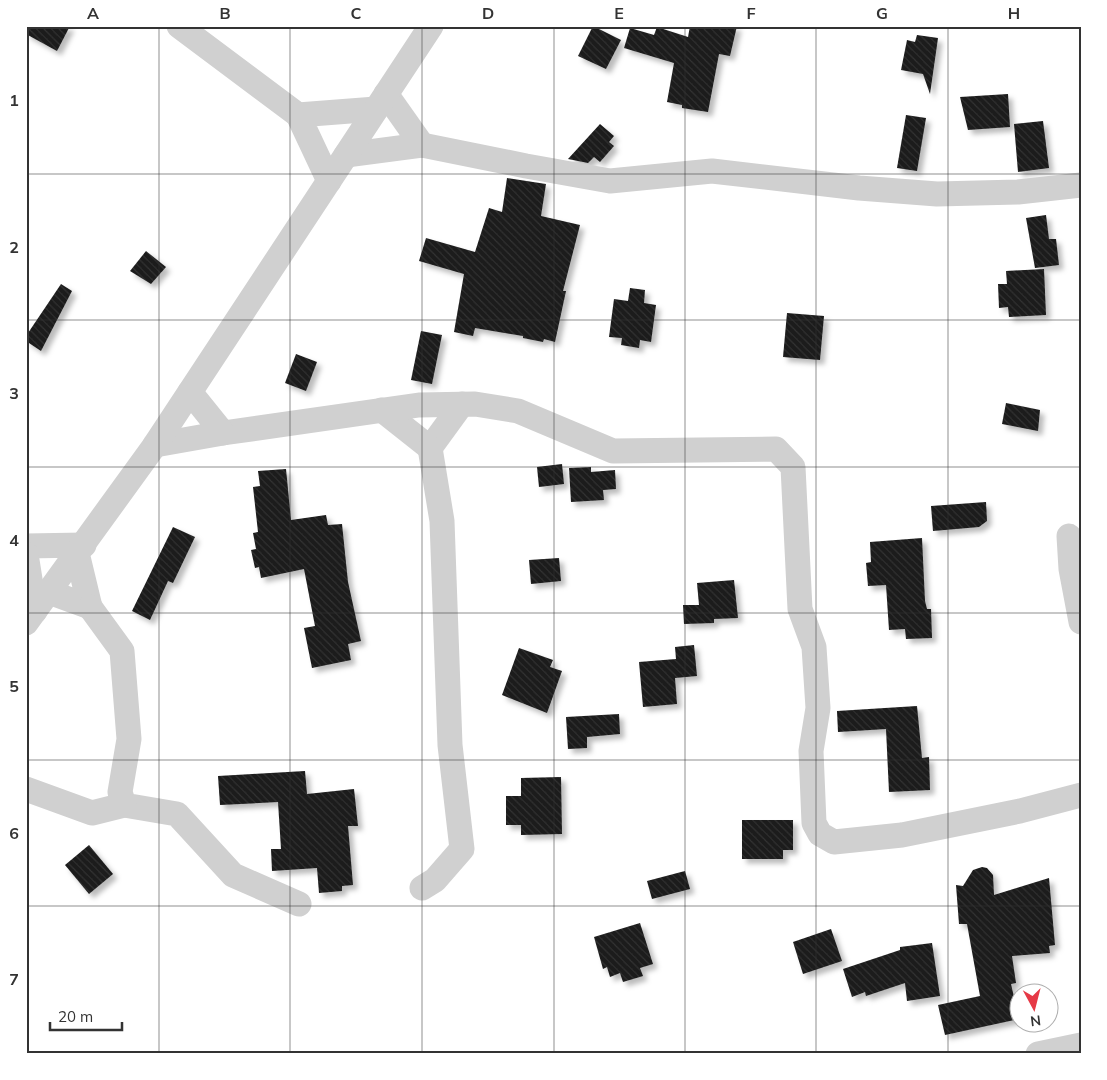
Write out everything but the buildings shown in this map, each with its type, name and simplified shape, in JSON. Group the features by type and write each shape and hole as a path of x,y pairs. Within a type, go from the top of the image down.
{"street":[{"path":"178,26 298,114 329,181"},
{"path":"37,609 155,445 430,26"},
{"path":"298,114 381,101"},
{"path":"381,101 422,145"},
{"path":"346,155 422,145 610,181 712,171 859,188 937,194 1018,192 1081,186"},
{"path":"190,392 223,433"},
{"path":"430,448 462,404"},
{"path":"155,445 223,433 419,405 475,404 518,412 613,451 776,449 793,467 800,609 814,647 818,708 811,751 814,823 820,834 834,842 902,835 1020,811 1081,794"},
{"path":"382,410 430,448 442,521 450,745 462,849 435,880 422,888"},
{"path":"1069,536 1071,569 1081,622"},
{"path":"26,546 80,549"},
{"path":"80,549 90,607 122,651 129,739 120,792 124,805"},
{"path":"26,554 37,609"},
{"path":"37,609 90,607"},
{"path":"26,789 92,813 124,805 177,814 233,875 299,904"},
{"path":"1038,1054 1081,1045"}]}
